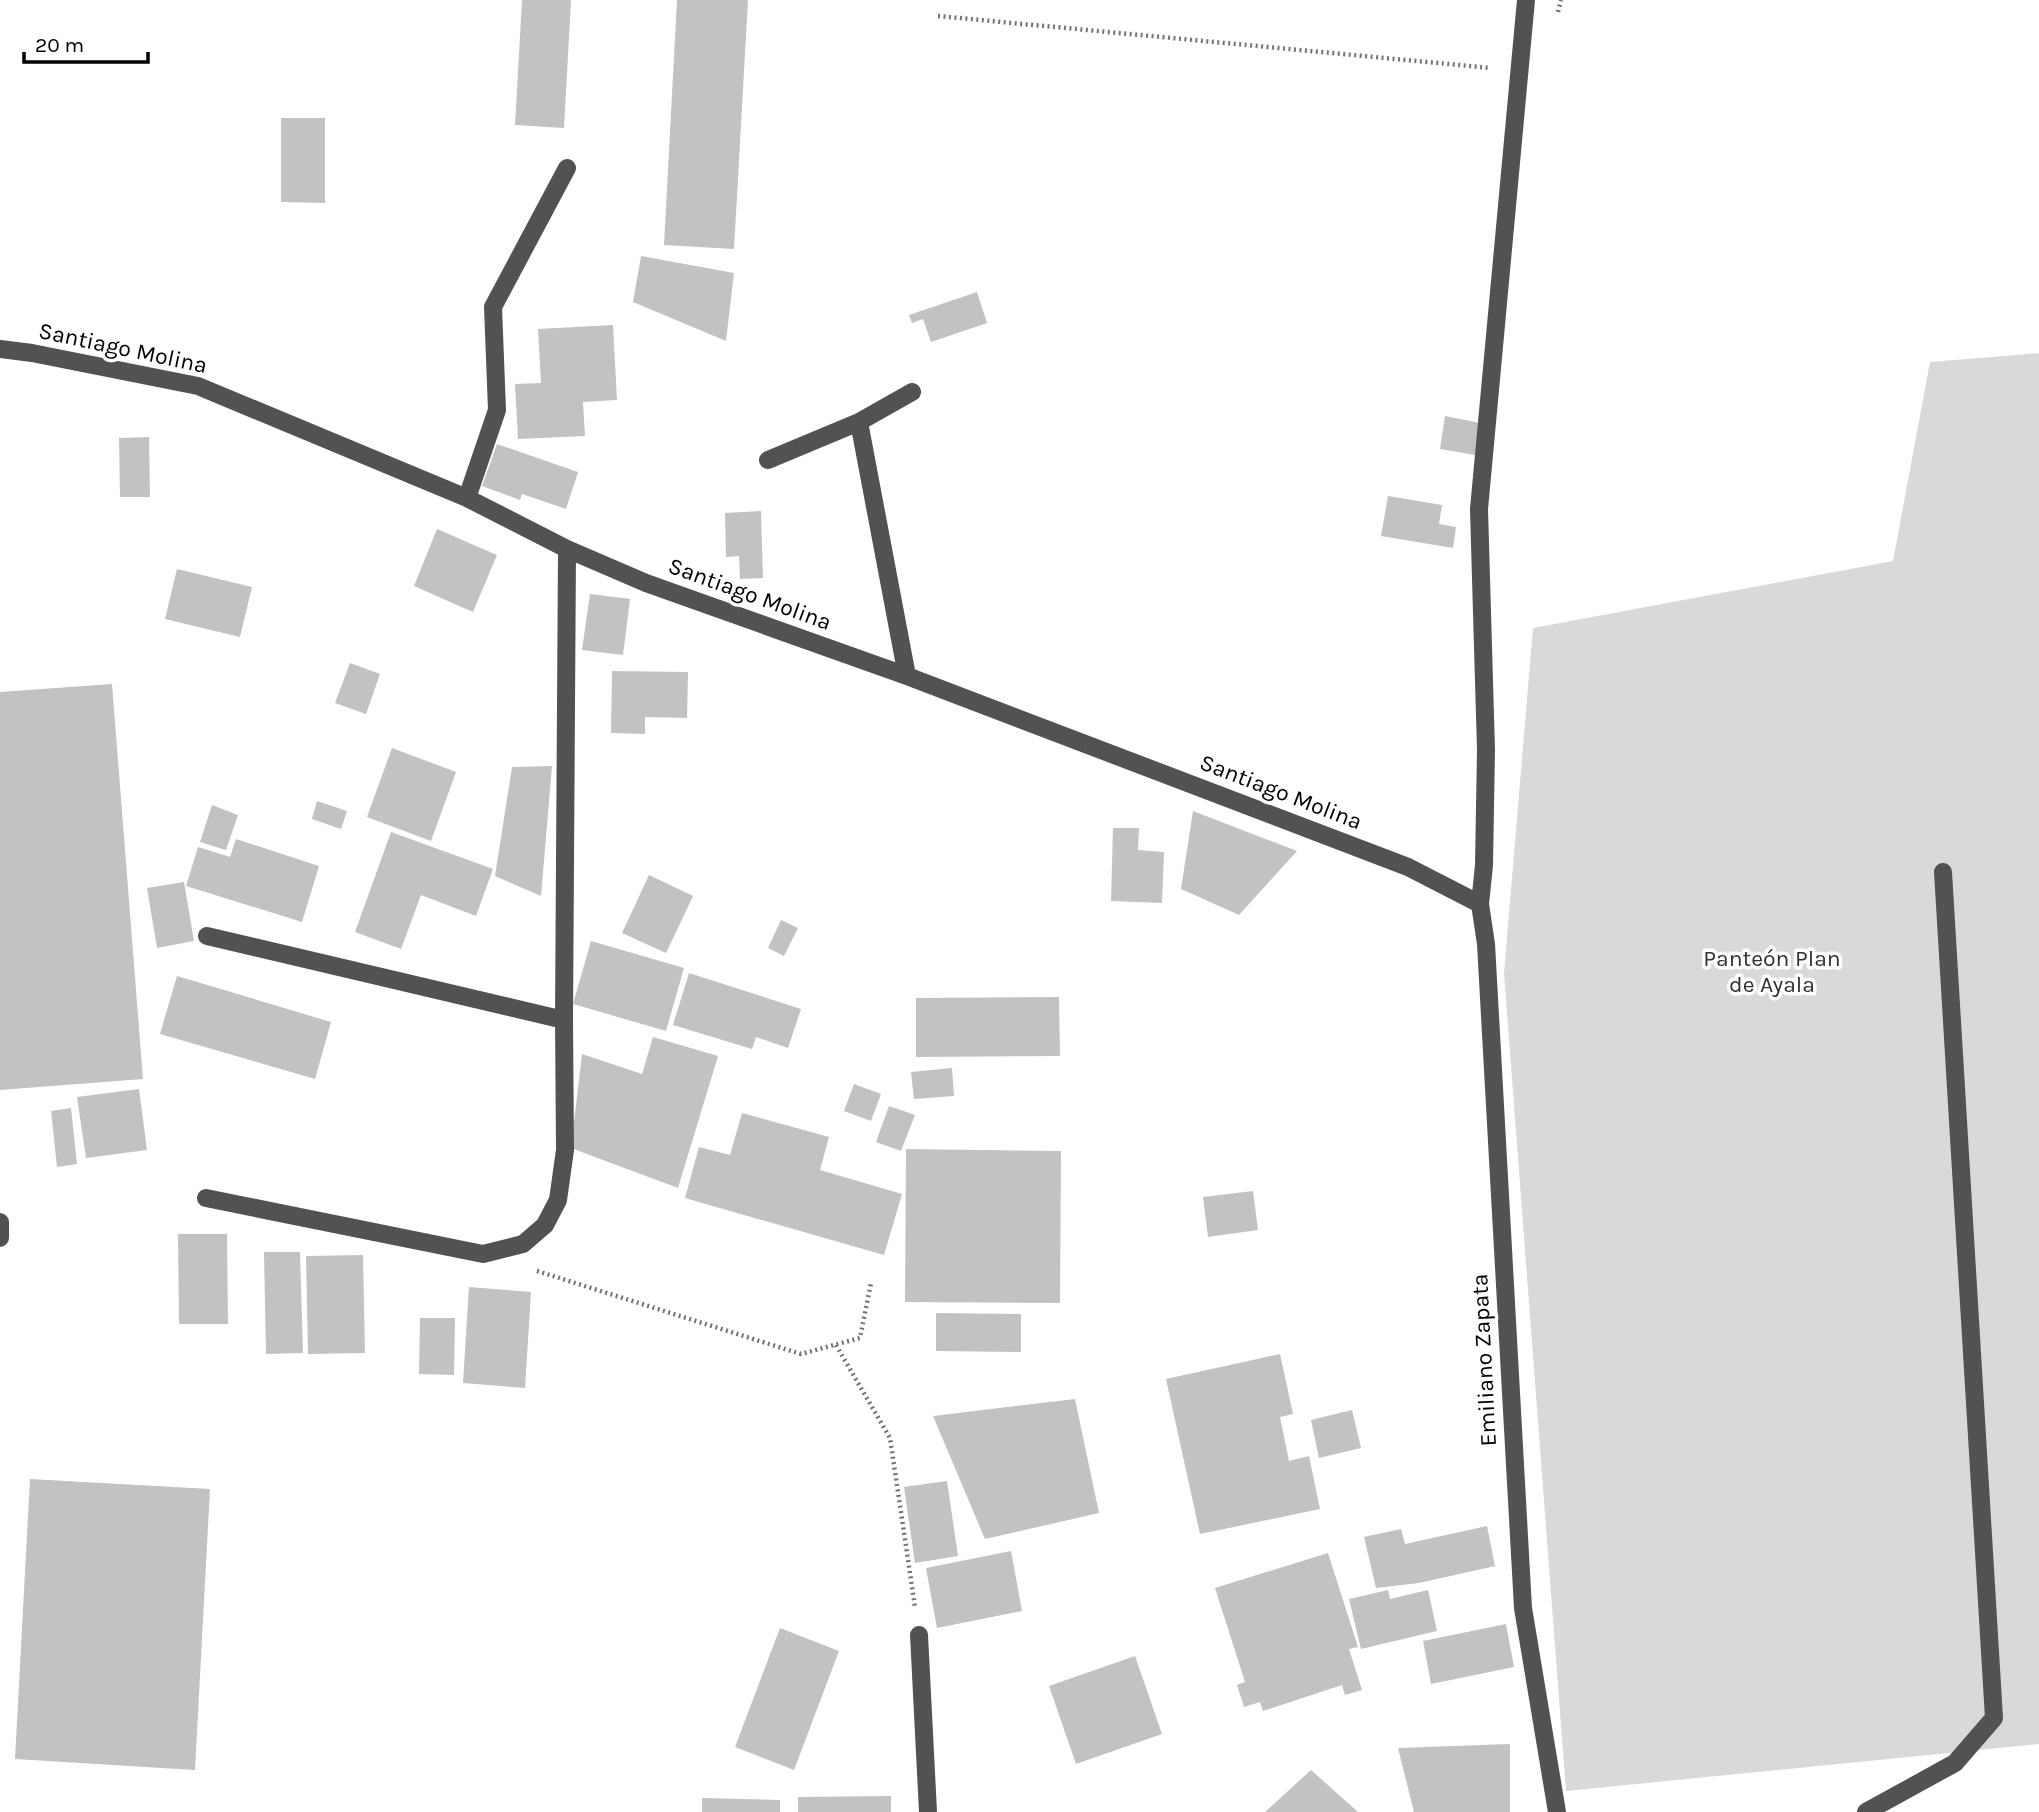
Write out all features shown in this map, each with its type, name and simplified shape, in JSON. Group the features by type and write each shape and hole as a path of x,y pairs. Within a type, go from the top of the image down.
{"street":[{"name":"Emiliano Zapata","path":"1526,0 1479,509 1486,750 1484,865 1480,904 1486,944 1522,1608 1557,1812"},
{"path":"467,498 497,410 493,307 567,168"},
{"name":"Santiago Molina","path":"0,349 198,386 467,498 567,549 646,583 906,676 1408,867 1480,904"},
{"path":"768,460 859,422 912,392"},
{"path":"859,422 906,676"},
{"path":"206,1198 483,1254 523,1244 545,1224 558,1200 565,1150 567,549"},
{"path":"1866,1812 1955,1763 1994,1718 1943,872"},
{"path":"207,936 564,1020"},
{"path":"0,1222 0,1238"},
{"path":"919,1636 928,1812"}],"path":[{"path":"938,16 1520,70"},
{"path":"536,1271 801,1354 860,1338 871,1283"},
{"path":"836,1345 890,1438 919,1636"}],"green space":[{"name":"Panteón Plan de Ayala","path":"2039,353 2039,1744 1566,1791 1504,973 1533,628 1893,561 1930,362"}],"building":[{"path":"522,0 571,0 564,128 515,125"},
{"path":"677,0 748,0 734,249 664,245"},
{"path":"281,118 325,118 325,203 281,202"},
{"path":"641,256 734,273 726,341 633,302"},
{"path":"977,292 987,323 931,342 923,319 912,323 909,315"},
{"path":"613,325 617,400 583,402 585,436 518,439 515,384 541,383 538,329"},
{"path":"1445,416 1480,423 1475,455 1440,449"},
{"path":"149,437 150,497 120,497 119,438"},
{"path":"497,444 578,472 566,509 522,494 520,500 482,486"},
{"path":"1388,496 1442,505 1439,524 1456,527 1453,548 1381,536"},
{"path":"761,511 763,578 740,579 739,556 726,557 725,513"},
{"path":"437,529 497,555 473,612 414,586"},
{"path":"177,569 252,587 240,637 165,619"},
{"path":"590,594 630,599 623,655 582,650"},
{"path":"350,663 380,674 366,714 335,703"},
{"path":"612,671 688,672 687,718 645,717 645,734 611,733"},
{"path":"112,684 143,1079 0,1090 0,692"},
{"path":"392,748 456,772 431,841 367,817"},
{"path":"552,766 541,896 495,876 512,767"},
{"path":"317,801 347,811 341,829 312,819"},
{"path":"212,805 238,815 226,850 200,842"},
{"path":"1193,811 1297,851 1239,915 1181,889"},
{"path":"1113,828 1139,828 1138,850 1164,852 1162,903 1111,901"},
{"path":"391,832 493,869 476,916 421,895 401,949 355,932"},
{"path":"236,839 319,866 302,922 186,886 198,847 230,857"},
{"path":"649,875 693,896 666,953 622,933"},
{"path":"184,882 194,941 157,948 147,888"},
{"path":"781,920 798,928 784,956 768,948"},
{"path":"591,941 684,968 666,1031 573,1004"},
{"path":"689,973 801,1009 788,1048 756,1037 752,1049 673,1025"},
{"path":"177,976 331,1022 315,1079 160,1034"},
{"path":"1059,997 1060,1056 916,1057 916,998"},
{"path":"653,1037 718,1056 678,1188 571,1148 582,1054 642,1074"},
{"path":"952,1068 954,1096 914,1099 911,1072"},
{"path":"854,1084 881,1094 871,1121 844,1111"},
{"path":"139,1089 147,1150 86,1158 77,1097"},
{"path":"889,1106 915,1115 901,1151 876,1142"},
{"path":"71,1108 77,1164 57,1167 51,1111"},
{"path":"742,1113 829,1137 820,1170 902,1194 884,1255 685,1198 699,1147 730,1155"},
{"path":"906,1149 1061,1151 1060,1303 905,1302"},
{"path":"1253,1191 1258,1230 1208,1237 1203,1197"},
{"path":"178,1234 227,1234 228,1324 179,1324"},
{"path":"264,1252 300,1252 303,1353 266,1354"},
{"path":"363,1255 365,1353 308,1354 306,1256"},
{"path":"469,1287 531,1292 525,1388 463,1383"},
{"path":"936,1313 1021,1314 1021,1352 936,1351"},
{"path":"420,1318 455,1318 454,1375 419,1374"},
{"path":"1280,1354 1293,1414 1280,1417 1289,1461 1309,1456 1320,1509 1200,1534 1166,1379"},
{"path":"1075,1399 1099,1513 985,1539 933,1416"},
{"path":"1352,1410 1361,1448 1319,1458 1311,1420"},
{"path":"30,1479 210,1489 195,1770 15,1759"},
{"path":"947,1481 958,1556 915,1563 904,1487"},
{"path":"1487,1526 1495,1566 1419,1583 1376,1588 1364,1537 1401,1529 1405,1544"},
{"path":"1011,1551 1022,1611 937,1628 926,1568"},
{"path":"1328,1553 1358,1647 1349,1649 1362,1690 1345,1695 1342,1685 1263,1711 1260,1702 1244,1707 1237,1685 1245,1682 1215,1588"},
{"path":"1388,1590 1390,1599 1428,1590 1437,1631 1361,1649 1349,1599"},
{"path":"1506,1624 1514,1667 1431,1684 1423,1641"},
{"path":"780,1628 839,1651 794,1770 735,1747"},
{"path":"1135,1656 1162,1734 1076,1764 1049,1686"},
{"path":"1510,1744 1510,1812 1414,1812 1398,1748"},
{"path":"1311,1770 1358,1812 1265,1812"},
{"path":"891,1796 891,1812 798,1812 798,1797"},
{"path":"702,1798 780,1800 780,1812 702,1812"}]}
